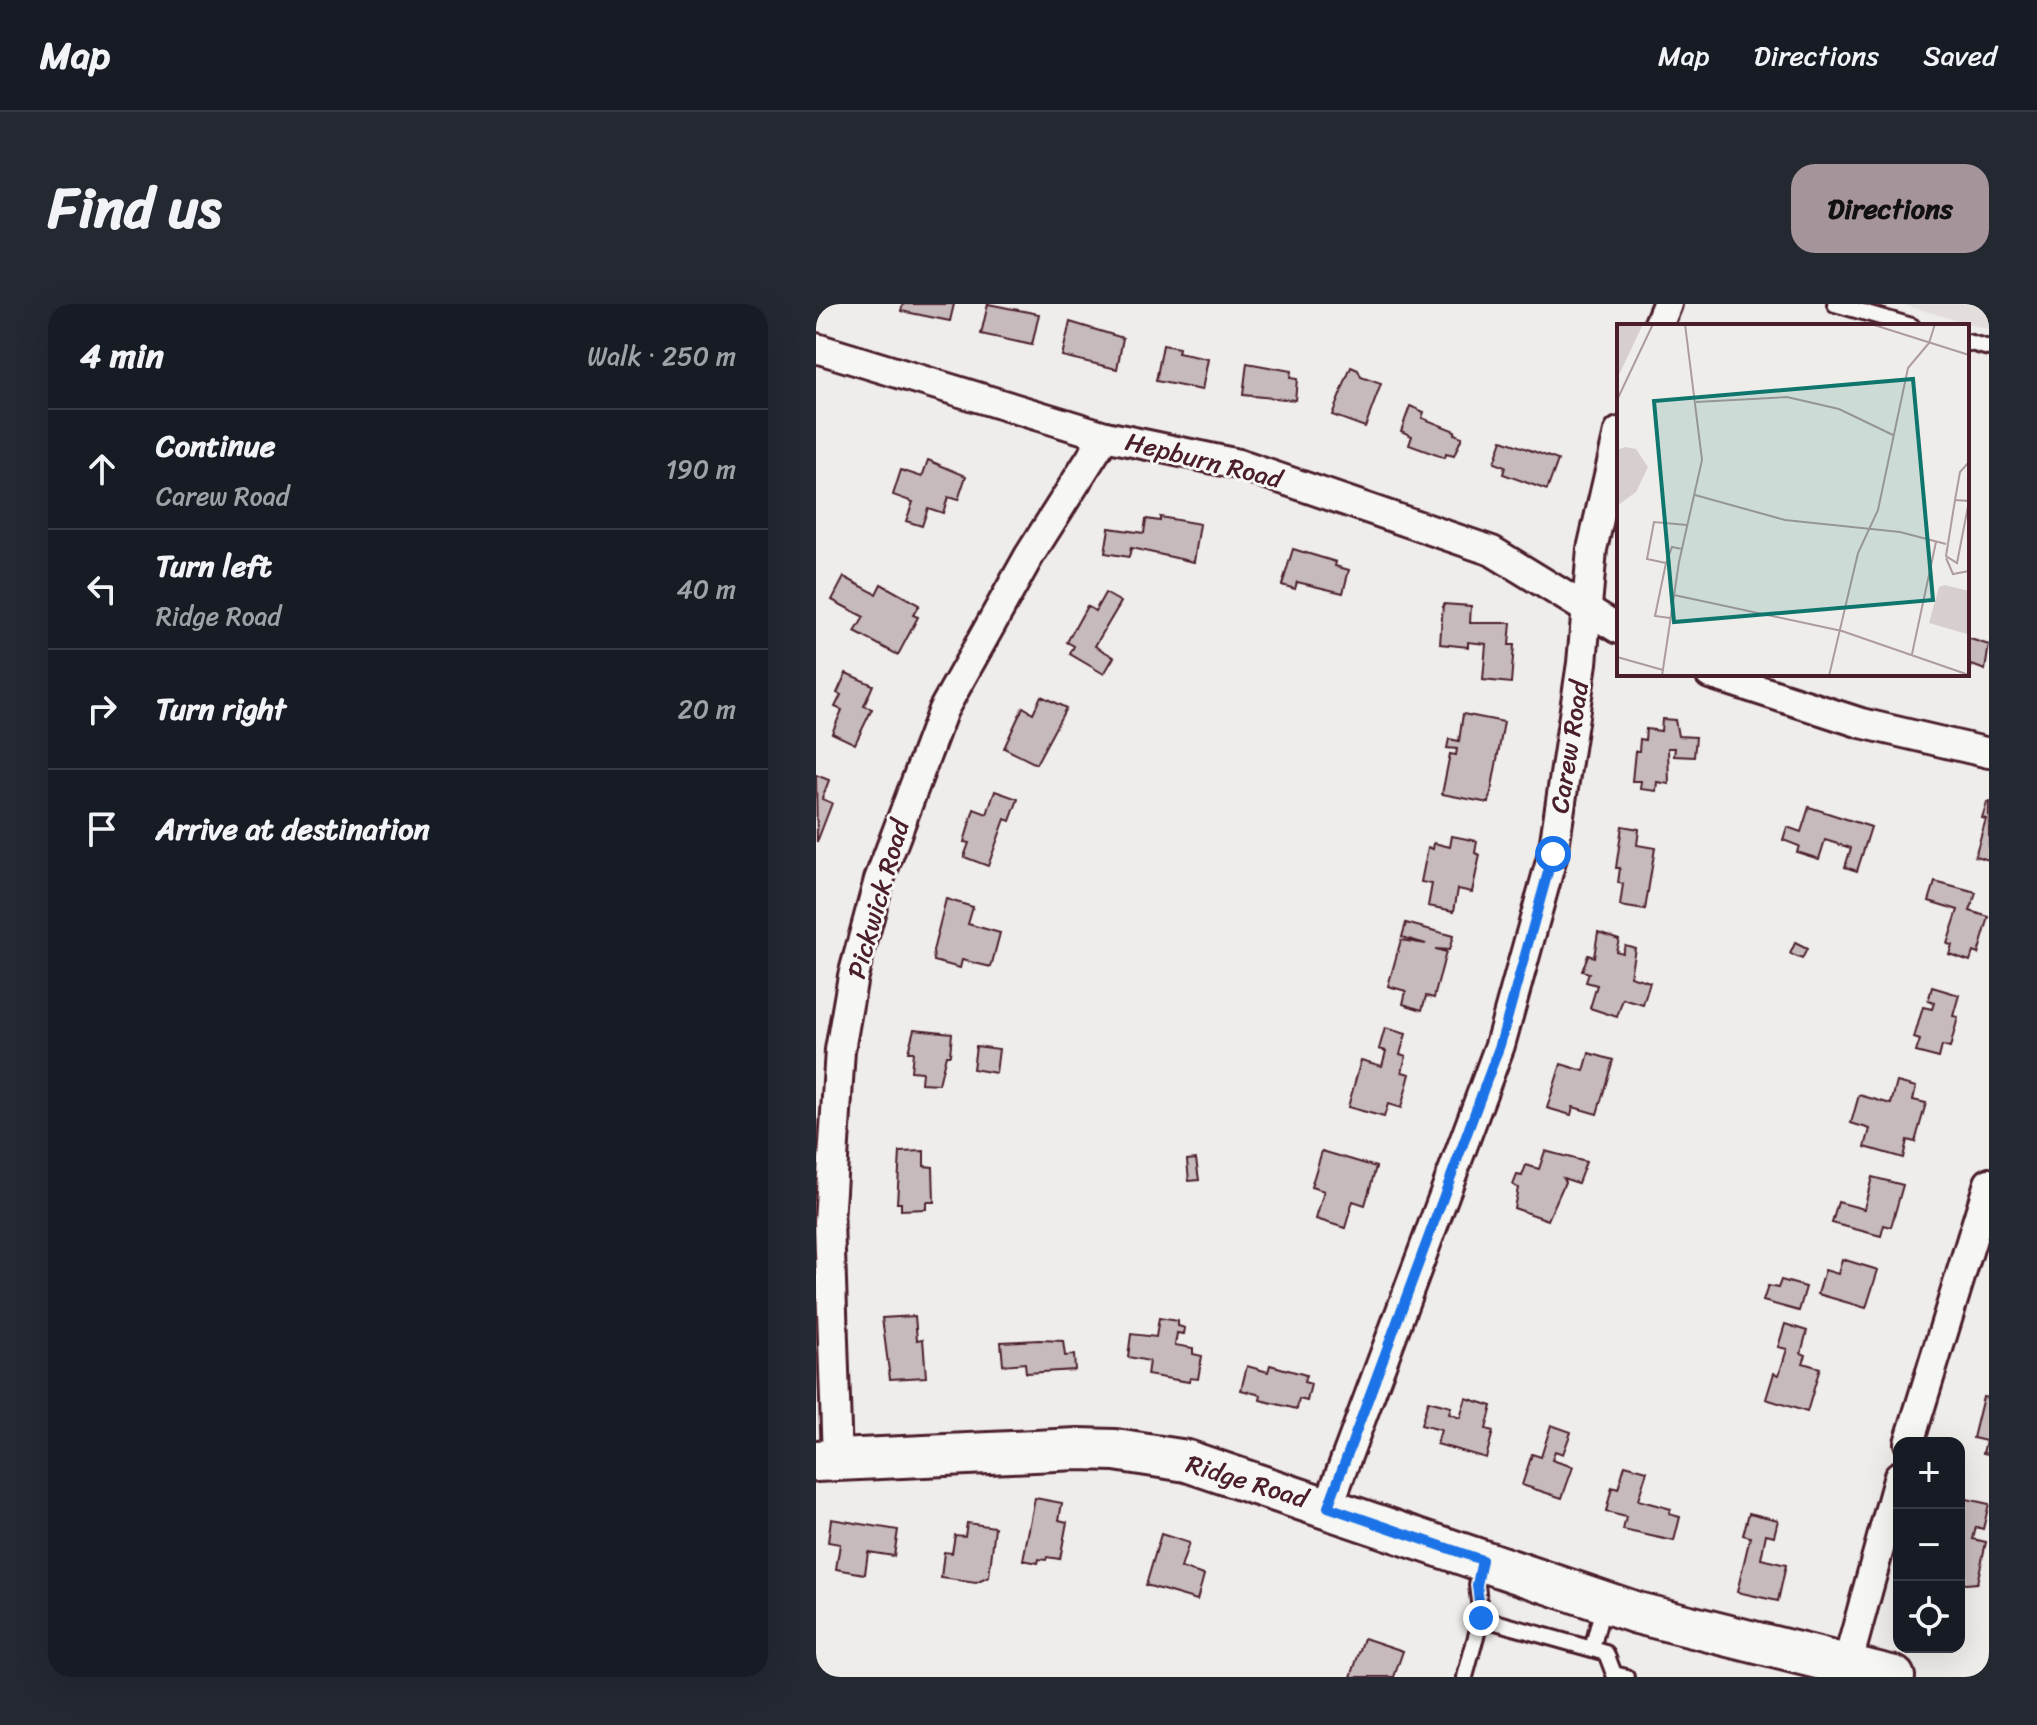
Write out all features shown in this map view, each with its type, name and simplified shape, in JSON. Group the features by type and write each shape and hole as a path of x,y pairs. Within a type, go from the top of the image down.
{"main road":[{"name":"Ridge Road","path":"827,1460 1115,1450 1187,1461 1604,1602 1714,1634 1894,1677"}],"street":[{"path":"1659,324 1667,304"},
{"name":"Hepburn Road","path":"816,348 1105,436 1238,464 1492,551 1550,583 1585,610 1617,628"},
{"name":"Pickwick Road","path":"827,1460 829,1222 840,1050 853,976 879,880 943,710 1029,556 1105,436"},
{"name":"Carew Road","path":"1328,1507 1500,1045 1553,854 1582,663 1592,549 1617,441"},
{"path":"1716,676 1861,723 1989,753"},
{"path":"1911,1437 1989,1183"},
{"path":"1847,1665 1893,1498"}],"lane":[{"path":"1835,304 1905,324"},
{"path":"1969,343 1989,348"},
{"path":"1465,1677 1481,1618 1477,1585 1482,1560"},
{"path":"1592,1649 1604,1602"},
{"path":"1481,1618 1606,1653 1614,1674 1626,1677"}],"shaded area":[{"path":"1901,304 1989,304 1989,330"}],"building":[{"path":"903,304 954,304 950,321 901,311"},
{"path":"988,304 1039,314 1032,345 981,334"},
{"path":"1070,322 1123,338 1117,369 1062,356"},
{"path":"1163,345 1179,348 1178,353 1208,359 1202,390 1156,381"},
{"path":"1247,363 1291,371 1290,378 1297,379 1295,400 1243,395"},
{"path":"1351,367 1358,370 1361,377 1381,384 1365,427 1332,415"},
{"path":"1410,406 1424,412 1422,418 1455,431 1454,434 1462,437 1454,456 1446,454 1445,458 1409,445 1412,436 1401,431"},
{"path":"1502,440 1558,460 1547,490 1503,474 1505,467 1494,463"},
{"path":"928,460 966,476 958,500 948,497 943,513 928,508 922,526 906,521 913,502 893,495 901,470 922,477"},
{"path":"1160,517 1200,524 1194,562 1131,548 1129,557 1105,553 1109,528 1144,533 1146,519 1160,521"},
{"path":"1293,549 1336,562 1335,566 1349,570 1343,593 1297,582 1295,589 1282,585"},
{"path":"844,577 876,594 881,584 919,605 913,615 918,617 898,655 855,632 864,617 832,600"},
{"path":"1105,593 1121,602 1095,646 1114,657 1104,674 1070,654 1074,646 1067,642 1087,606 1095,611"},
{"path":"1443,604 1471,606 1470,623 1511,623 1509,645 1514,645 1511,683 1483,680 1486,644 1468,642 1468,647 1440,644"},
{"path":"1969,639 1989,645 1985,670 1972,665 1970,671"},
{"path":"846,673 873,685 864,706 872,709 855,744 832,733 842,710 835,707 841,695 837,693"},
{"path":"1041,696 1066,708 1036,764 1004,748 1023,707 1033,713"},
{"path":"1463,714 1504,722 1489,803 1442,794 1450,754 1456,755 1457,749 1447,748 1449,739 1459,741"},
{"path":"1662,719 1675,720 1678,736 1696,737 1694,757 1674,756 1675,748 1668,748 1669,784 1657,782 1656,791 1640,789 1641,781 1632,781 1635,751 1639,751 1640,739 1645,740 1646,729 1661,731"},
{"path":"816,775 829,780 822,799 832,803 817,842"},
{"path":"995,791 1018,799 1010,821 1005,819 988,866 964,857 969,843 964,842 974,809 987,814"},
{"path":"1987,802 1989,860 1975,856 1986,819 1982,818"},
{"path":"1809,807 1871,827 1857,871 1845,867 1851,848 1825,840 1819,859 1797,852 1799,846 1783,840 1787,827 1801,832"},
{"path":"1622,826 1639,829 1637,845 1655,848 1645,910 1620,906 1623,884 1618,883 1620,868 1616,868"},
{"path":"1452,836 1477,841 1475,853 1480,855 1472,892 1458,889 1454,911 1428,906 1432,884 1421,882 1428,847 1433,849 1434,843 1450,847"},
{"path":"1935,882 1976,893 1970,911 1989,917 1978,954 1973,952 1970,961 1949,954 1952,945 1947,944 1958,910 1929,901"},
{"path":"946,899 973,907 968,924 1000,933 991,967 962,960 960,968 934,961 933,951"},
{"path":"1406,923 1453,936 1449,950 1435,949 1446,952 1434,998 1426,996 1422,1010 1403,1004 1406,991 1388,986 1401,940 1426,944 1402,937"},
{"path":"1598,932 1619,939 1616,951 1622,953 1625,945 1635,948 1630,976 1650,982 1643,1005 1623,999 1617,1017 1590,1008 1597,985 1586,982 1589,973 1582,971 1588,955 1594,957"},
{"path":"1795,943 1807,949 1802,959 1790,954"},
{"path":"1932,987 1959,995 1953,1016 1958,1017 1950,1048 1942,1046 1939,1058 1916,1052 1920,1040 1914,1038 1923,1007 1932,1009 1934,1003 1928,1001"},
{"path":"1385,1028 1406,1034 1400,1054 1406,1056 1402,1072 1410,1074 1401,1108 1388,1104 1384,1117 1348,1107 1361,1060 1382,1066 1386,1051 1379,1049"},
{"path":"914,1029 952,1033 950,1055 946,1055 939,1084 921,1083 922,1072 911,1071 913,1052 908,1052"},
{"path":"976,1046 999,1049 996,1073 973,1069"},
{"path":"1589,1053 1613,1060 1597,1114 1573,1107 1571,1115 1547,1108 1561,1064 1584,1071"},
{"path":"1897,1082 1916,1087 1913,1100 1926,1103 1915,1142 1907,1140 1903,1158 1865,1147 1870,1129 1851,1123 1859,1095 1891,1104"},
{"path":"924,1151 924,1166 933,1167 934,1202 926,1202 926,1209 901,1210 901,1203 897,1203 900,1152"},
{"path":"1322,1151 1376,1167 1365,1205 1353,1201 1345,1228 1316,1219 1324,1191 1311,1187"},
{"path":"1545,1151 1586,1162 1578,1183 1563,1178 1565,1182 1548,1220 1514,1208 1518,1188 1513,1185 1517,1175 1522,1176 1526,1165 1539,1169"},
{"path":"1196,1159 1199,1180 1189,1181 1187,1160"},
{"path":"1872,1177 1903,1185 1891,1227 1884,1225 1881,1236 1832,1223 1838,1202 1864,1209"},
{"path":"1842,1259 1878,1270 1866,1308 1818,1294 1825,1270 1838,1274"},
{"path":"1781,1280 1806,1287 1799,1311 1763,1301 1768,1286 1778,1288"},
{"path":"915,1316 917,1340 923,1339 926,1377 890,1379 882,1318"},
{"path":"1159,1318 1178,1321 1178,1326 1185,1328 1184,1334 1177,1333 1175,1345 1193,1348 1193,1354 1202,1356 1198,1379 1190,1378 1189,1382 1147,1375 1149,1361 1128,1357 1131,1334 1156,1337"},
{"path":"1785,1324 1807,1331 1801,1353 1806,1355 1803,1363 1820,1368 1807,1412 1766,1399 1774,1373 1779,1375 1787,1349 1778,1347"},
{"path":"1063,1341 1065,1356 1074,1355 1075,1370 1026,1373 1025,1363 1003,1365 1001,1342"},
{"path":"1270,1365 1306,1375 1304,1382 1311,1384 1307,1401 1299,1399 1297,1409 1260,1400 1261,1395 1241,1390 1247,1366 1268,1372"},
{"path":"1983,1397 1989,1398 1989,1454 1983,1453 1986,1441 1973,1438"},
{"path":"1466,1398 1492,1406 1486,1429 1493,1431 1486,1458 1437,1444 1441,1430 1421,1425 1428,1401 1451,1407 1449,1414 1460,1418"},
{"path":"1551,1425 1571,1432 1563,1454 1555,1451 1552,1460 1573,1467 1562,1498 1522,1485 1532,1454 1541,1457"},
{"path":"1625,1465 1647,1471 1638,1500 1671,1509 1669,1514 1680,1517 1674,1541 1623,1530 1626,1517 1606,1512 1612,1487 1618,1489"},
{"path":"1035,1498 1062,1503 1059,1520 1067,1522 1060,1559 1047,1557 1046,1560 1039,1559 1038,1563 1023,1560"},
{"path":"1965,1499 1989,1504 1983,1529 1976,1527 1973,1539 1986,1542 1977,1583 1966,1584"},
{"path":"1749,1513 1778,1520 1774,1536 1766,1534 1761,1559 1786,1565 1778,1601 1737,1592 1750,1537 1743,1535"},
{"path":"831,1519 898,1530 894,1556 868,1552 865,1574 836,1569 840,1544 828,1542"},
{"path":"967,1523 995,1527 989,1577 976,1583 941,1578 944,1552 952,1553 955,1535 965,1536"},
{"path":"1161,1534 1189,1543 1181,1568 1204,1575 1197,1600 1146,1585"},
{"path":"1364,1638 1403,1651 1394,1677 1351,1677"}],"route":[{"path":"1481,1618 1477,1585 1482,1560 1328,1507 1500,1045 1553,854"}]}
